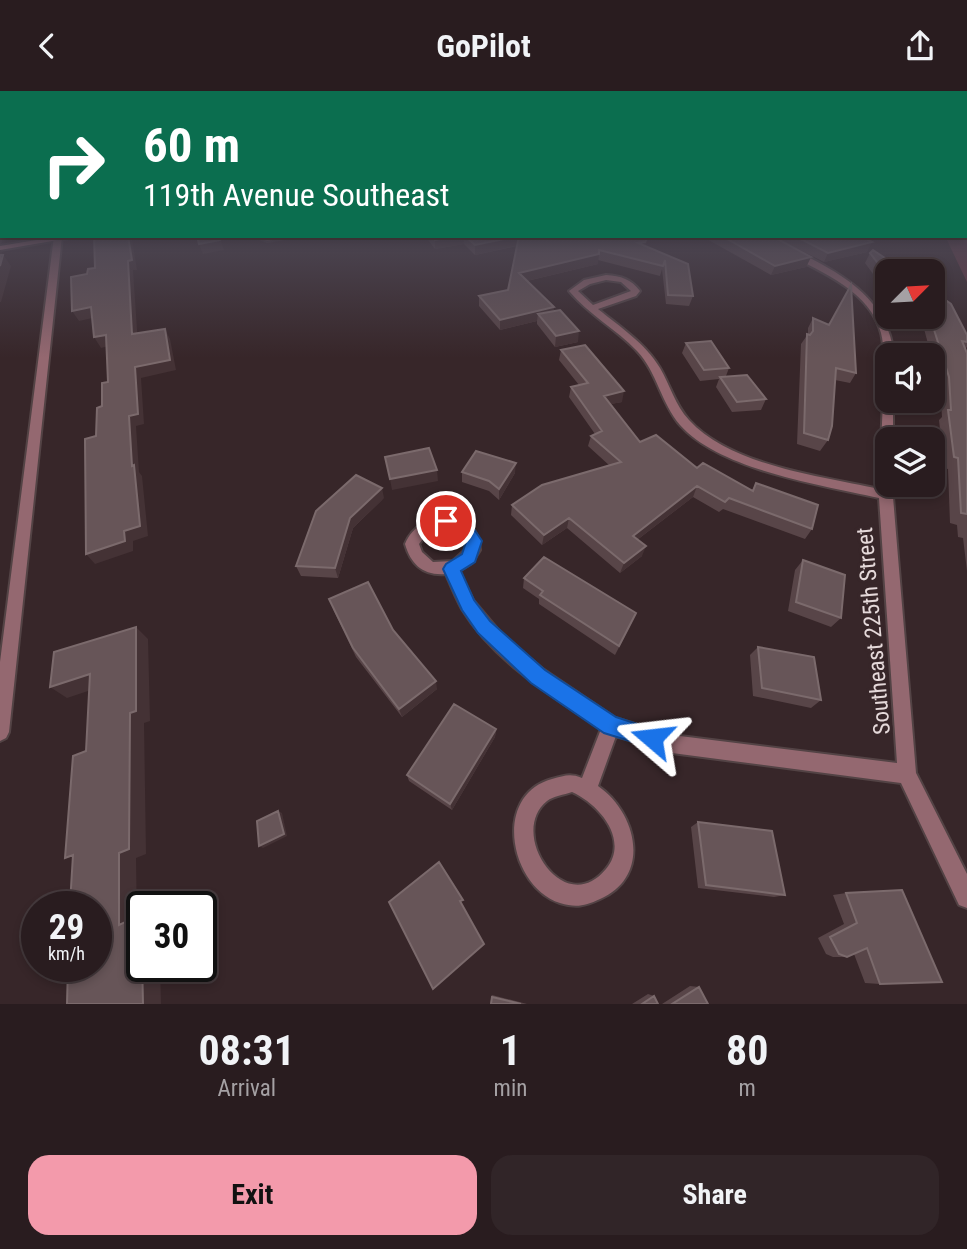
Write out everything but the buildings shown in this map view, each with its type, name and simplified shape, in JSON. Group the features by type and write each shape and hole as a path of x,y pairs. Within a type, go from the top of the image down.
{"street":[{"path":"0,732 53,273"},
{"path":"828,273 862,297 876,311 890,338 890,343"},
{"path":"592,308 633,294 635,287 616,278 580,284 573,291 592,308 649,359 673,406 687,424 712,443 743,459 875,492"},
{"name":"Southeast 225th Street","path":"885,497 908,774"},
{"path":"451,569 468,605 499,643 538,676 611,726 672,744 908,774 967,897"},
{"path":"588,788 611,726"},
{"path":"572,783 588,788 603,797 617,819 623,845 621,863 613,879 600,890 584,896 568,895 551,888 537,875 527,858 522,839 524,820 530,803 542,791 556,784 572,783"}],"route":[{"path":"446,521 456,523 471,533 474,541 469,558 451,569 468,605 499,643 538,676 611,726 652,738"}]}
